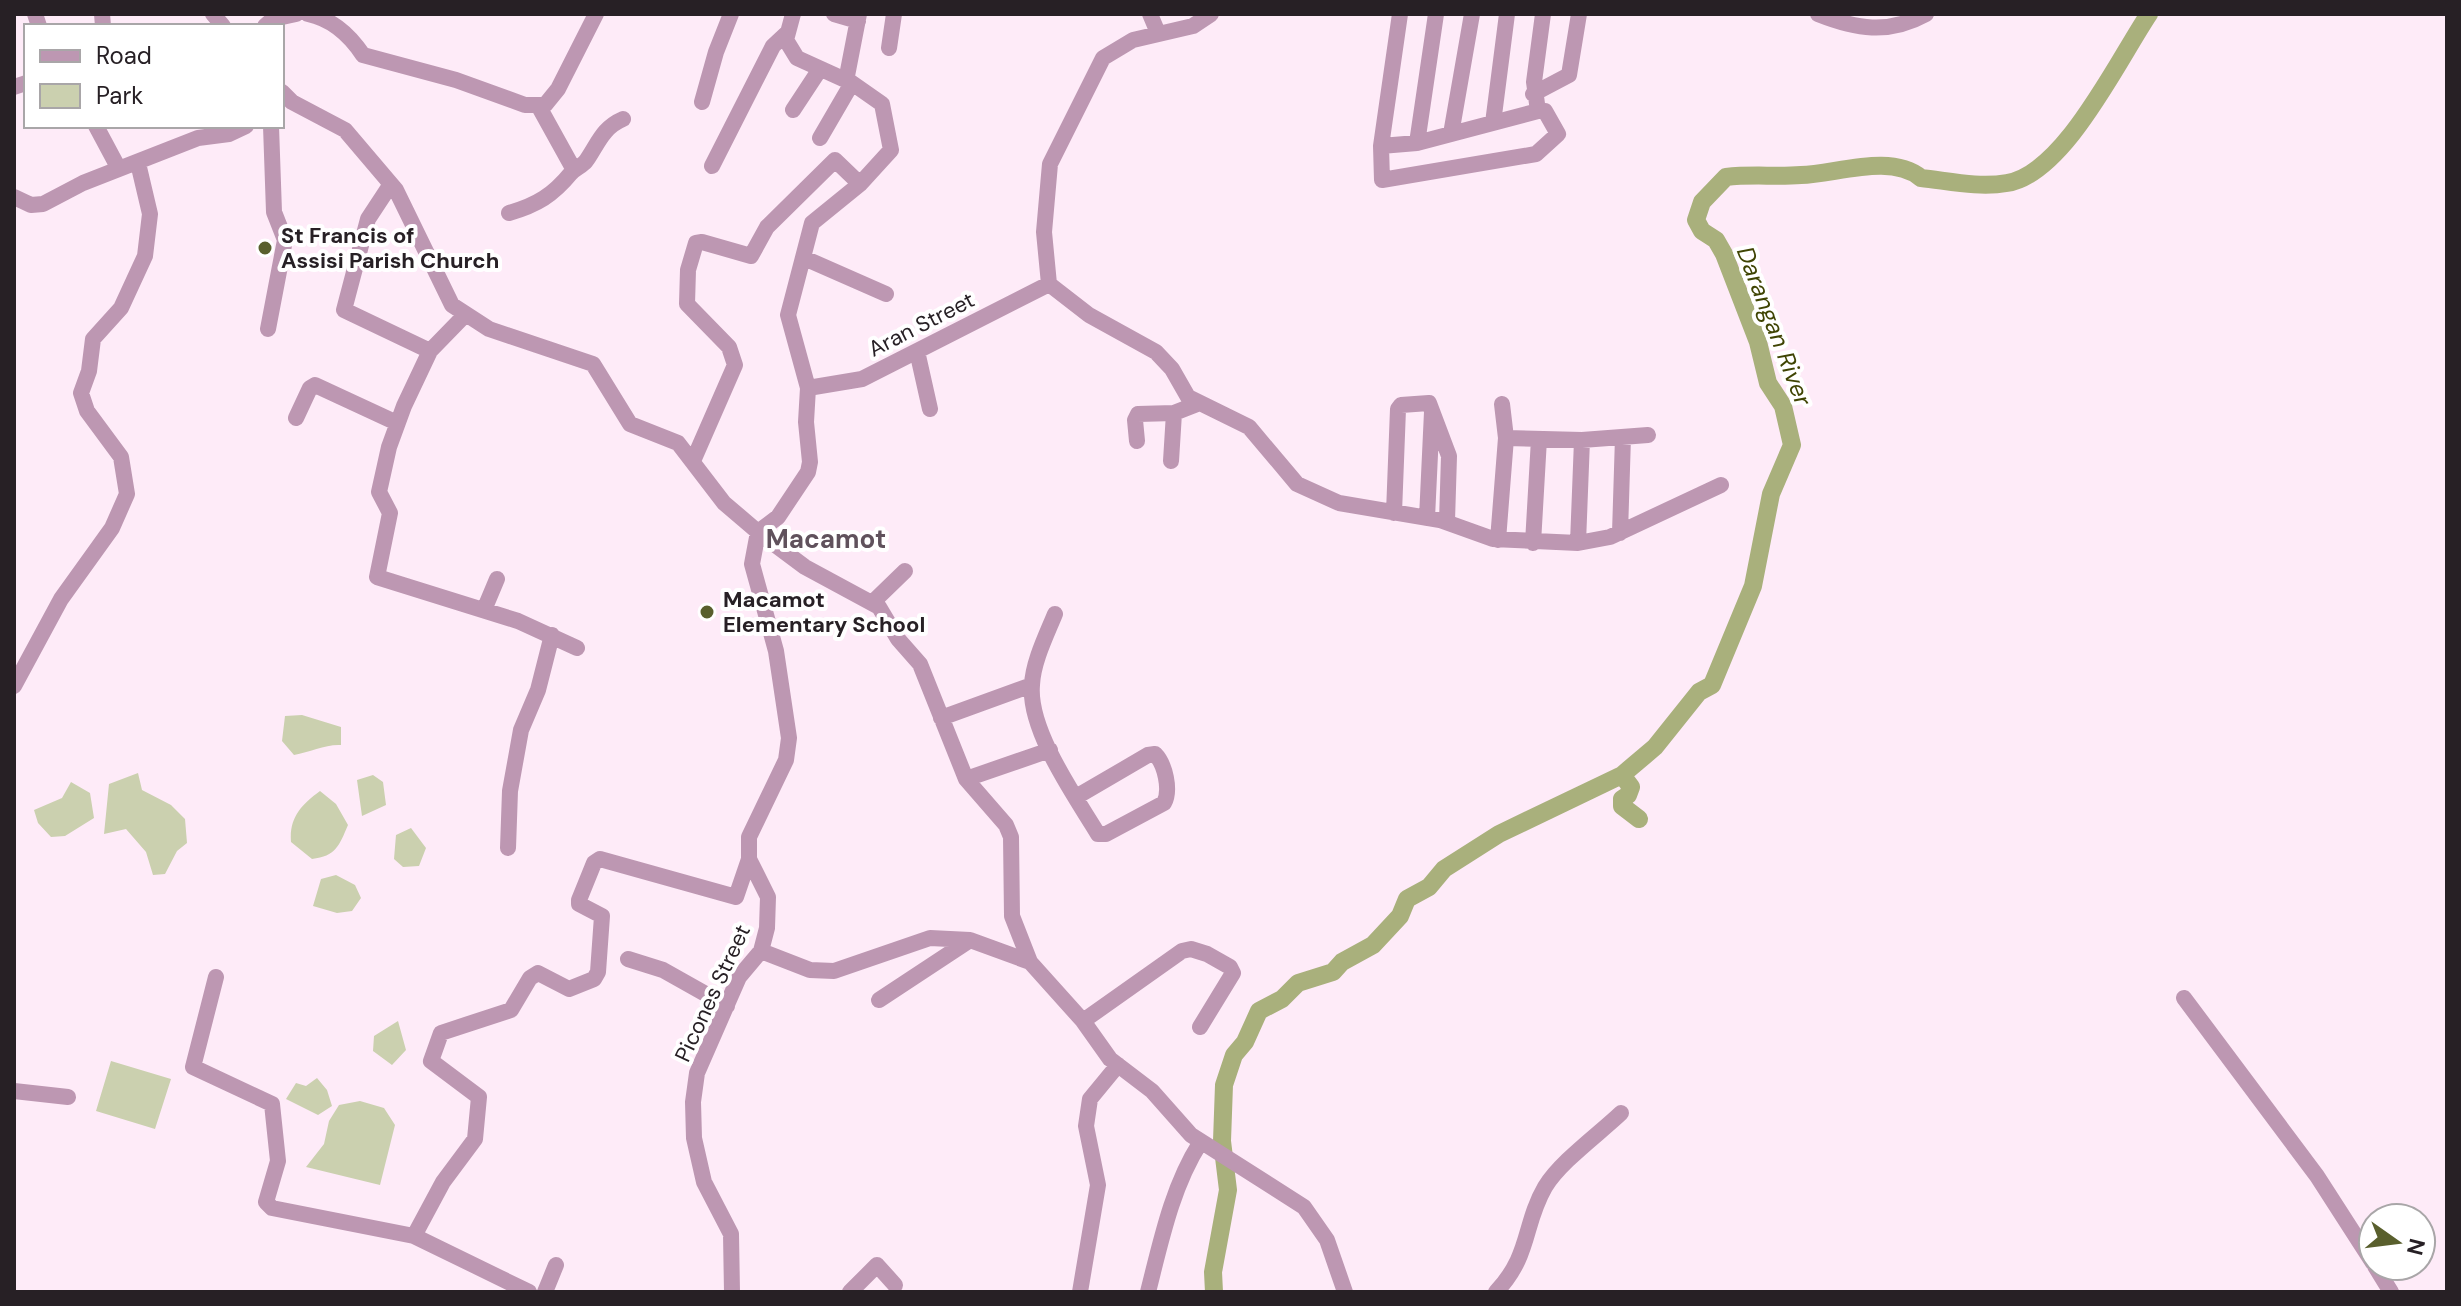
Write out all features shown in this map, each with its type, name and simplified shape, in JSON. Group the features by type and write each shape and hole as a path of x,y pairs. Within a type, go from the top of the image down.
{"street":[{"path":"267,24 273,19 296,14"},
{"path":"308,14 323,17 351,37 363,55 456,80 525,105 545,105 558,89 596,14"},
{"path":"702,102 731,14"},
{"path":"414,1236 443,1182 475,1139 479,1097 431,1061 441,1033 511,1010 530,978 538,973 569,989 594,979 598,972 602,916 579,904 579,900 594,863 600,859 736,897 749,859 749,837 786,760 789,738 776,651 752,564 758,532 778,517 808,472 808,388 788,315 812,223 860,184 891,150 882,104 849,82 797,58 786,40 793,14"},
{"path":"820,138 849,82 859,17 834,14"},
{"path":"889,48 894,14"},
{"path":"1150,14 1158,33"},
{"path":"1211,14 1193,26 1133,40 1103,58 1050,164 1044,232 1049,284 1089,315 1156,352 1197,404 1249,427 1297,484 1339,503 1447,521 1498,540 1578,543 1620,533 1721,485"},
{"path":"1400,14 1381,146 1380,177 1388,181 1536,154 1558,134 1545,111 1535,102"},
{"path":"1417,143 1436,14"},
{"path":"1451,134 1472,14"},
{"path":"1493,123 1507,14"},
{"path":"1535,102 1543,14"},
{"path":"1381,146 1417,143 1493,123 1535,102 1569,75 1579,14"},
{"path":"1818,14 1862,29 1901,24 1926,14"},
{"path":"712,166 773,46 788,32"},
{"path":"793,110 820,69"},
{"path":"285,100 345,130 391,184 452,305 489,329 593,364 630,424 678,443 724,503 758,532 805,567 873,602 920,664 966,779 1006,825 1011,837 1012,916 1030,962 1118,1065 1152,1091 1204,1145 1304,1207 1327,1240 1345,1292"},
{"path":"538,105 574,170"},
{"path":"509,213 546,199 561,188 574,170 584,164 601,134 623,119"},
{"path":"97,128 119,169"},
{"path":"14,197 31,205 43,204 119,169 198,138 229,134 242,128"},
{"path":"268,329 285,240 274,212 271,128"},
{"path":"693,461 735,365 729,347 687,304 688,270 696,243 751,256 767,227 835,160 860,184"},
{"path":"14,686 61,599 112,528 127,494 121,457 87,411 81,393 89,371 93,339 121,308 145,256 150,214 138,163"},
{"path":"391,184 368,219 344,310 430,351"},
{"path":"804,258 886,294"},
{"name":"Aran Street","path":"808,388 862,379 1049,284"},
{"path":"466,314 430,351 397,423 379,492 390,513 377,577 484,610 552,635 577,648"},
{"path":"917,351 930,409"},
{"path":"296,418 310,388 315,385 397,423"},
{"path":"1394,513 1398,409 1401,405 1429,403 1449,456 1447,521"},
{"path":"1137,441 1135,420 1138,414 1174,413 1197,404"},
{"path":"1498,540 1506,438 1502,404"},
{"path":"1427,518 1432,407"},
{"path":"1171,461 1174,413"},
{"path":"1506,438 1582,440 1648,435"},
{"path":"1620,533 1623,437"},
{"path":"1533,543 1539,439"},
{"path":"1578,543 1582,440"},
{"path":"873,602 905,571"},
{"path":"484,610 497,579"},
{"path":"1055,614 1032,685 1036,714 1050,750 1076,797 1098,834 1106,834 1167,799 1160,759 1155,754 1148,755 1076,797"},
{"path":"508,848 510,791 521,730 538,690 552,635"},
{"path":"941,718 1032,685"},
{"path":"966,779 1050,750"},
{"name":"Picones Street","path":"732,1292 731,1234 704,1182 694,1138 693,1102 697,1073 739,977 761,951 767,928 768,897 749,859"},
{"path":"761,951 810,970 834,971 930,938 970,940 1030,962"},
{"path":"879,1000 970,940"},
{"path":"1083,1021 1182,951 1191,949 1230,967 1233,973 1200,1027"},
{"path":"628,959 663,970 727,1006"},
{"path":"216,977 193,1067 272,1104 278,1161 266,1202 272,1208 414,1236 529,1292"},
{"path":"2184,998 2317,1176 2357,1238"},
{"path":"1080,1292 1098,1185 1086,1126 1090,1099 1118,1065"},
{"path":"14,1091 68,1097"},
{"path":"1496,1292 1514,1273 1522,1257 1546,1185 1621,1113"},
{"path":"1148,1292 1183,1169 1204,1145"},
{"path":"545,1292 556,1265"},
{"path":"850,1292 877,1265 895,1285"}],"green space":[{"path":"302,715 341,727 341,745 294,755 282,741 285,716"},
{"path":"138,773 142,790 171,805 185,819 187,843 177,851 165,874 153,875 146,852 126,829 104,834 109,784"},
{"path":"373,775 383,782 386,805 362,816 357,780"},
{"path":"71,782 90,793 94,818 65,836 51,837 38,823 34,810 62,798"},
{"path":"320,791 336,804 348,825 336,849 312,859 291,842 291,833 298,813"},
{"path":"411,828 426,848 419,866 403,867 394,859 396,835"},
{"path":"336,875 355,885 361,898 352,911 337,913 313,906 321,879"},
{"path":"398,1021 406,1050 392,1065 373,1051 374,1036"},
{"path":"111,1061 171,1079 155,1129 96,1111"},
{"path":"317,1078 327,1090 332,1106 318,1115 286,1099 296,1083 306,1086"},
{"path":"360,1101 384,1108 395,1125 380,1185 306,1167 324,1144 329,1121 339,1105"}],"waterway":[{"name":"Darangan River","path":"1639,819 1622,806 1622,799 1631,787 1622,775 1655,747 1699,692 1712,685 1753,586 1771,494 1792,445 1783,406 1768,383 1758,342 1724,254 1716,240 1702,231 1696,220 1702,202 1726,177 1735,176 1801,175 1879,166 1895,167 1921,178 1975,184 2007,183 2028,175 2069,138 2149,14"},
{"name":"Darangan River","path":"1214,1292 1213,1272 1228,1190 1222,1141 1224,1085 1234,1055 1245,1042 1259,1011 1282,999 1298,983 1333,972 1342,962 1373,945 1400,916 1407,899 1429,887 1444,869 1499,834 1622,775"}],"place":[{"name":"St Francis of Assisi Parish Church","path":"265,248"},
{"name":"Macamot Elementary School","path":"707,612"}],"district":[{"name":"Macamot","path":"826,539"}]}
